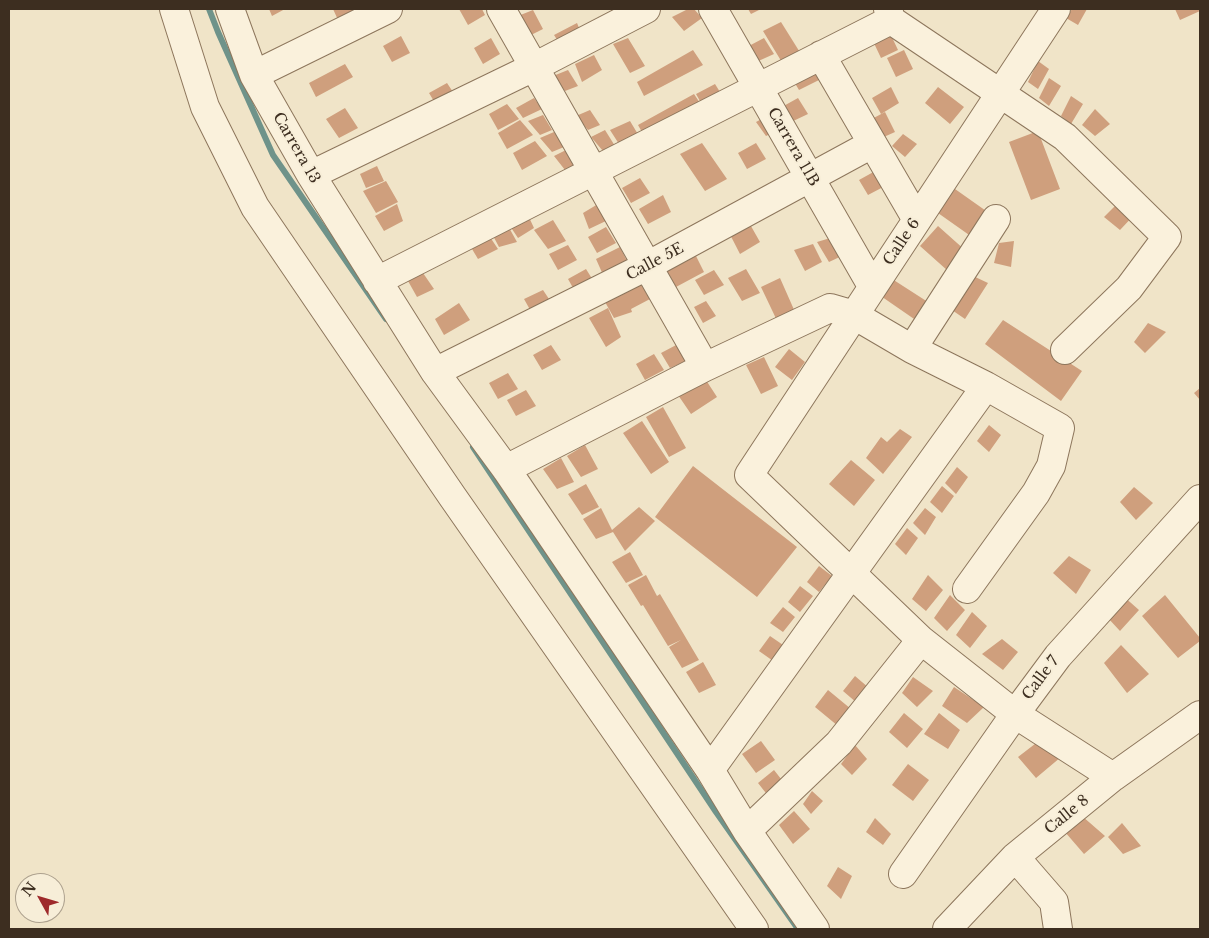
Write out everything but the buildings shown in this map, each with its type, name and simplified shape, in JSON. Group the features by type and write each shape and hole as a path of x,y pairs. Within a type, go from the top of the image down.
{"street":[{"path":"174,9 205,107 255,207 452,496 754,929"},
{"name":"Carrera 13","path":"230,9 254,75 311,175 377,281 435,372 506,469 815,929"},
{"path":"254,75 388,9"},
{"path":"500,9 705,367"},
{"path":"311,175 534,67 646,9"},
{"name":"Carrera 11B","path":"712,9 872,286"},
{"name":"Calle 6","path":"851,574 749,475 1056,9"},
{"path":"377,281 758,88 821,55 889,14 1000,94 1065,137 1167,238 1129,288 1064,350"},
{"path":"821,55 916,220"},
{"name":"Calle 5E","path":"435,372 647,266 872,144"},
{"path":"912,349 996,219"},
{"path":"506,469 705,367 830,308 854,315 912,349 986,386 1060,428 1052,466 1036,493 967,589"},
{"path":"710,770 986,386"},
{"name":"Calle 7","path":"903,874 1058,656 1200,499"},
{"path":"851,574 921,640 1015,714 1113,777"},
{"path":"747,830 839,743 921,640"},
{"name":"Calle 8","path":"947,929 1015,857 1113,777 1198,721"},
{"path":"1015,857 1054,902 1058,929"}],"waterway":[{"path":"209,9 273,155 386,319"},
{"path":"473,447 716,812 798,929"}]}
